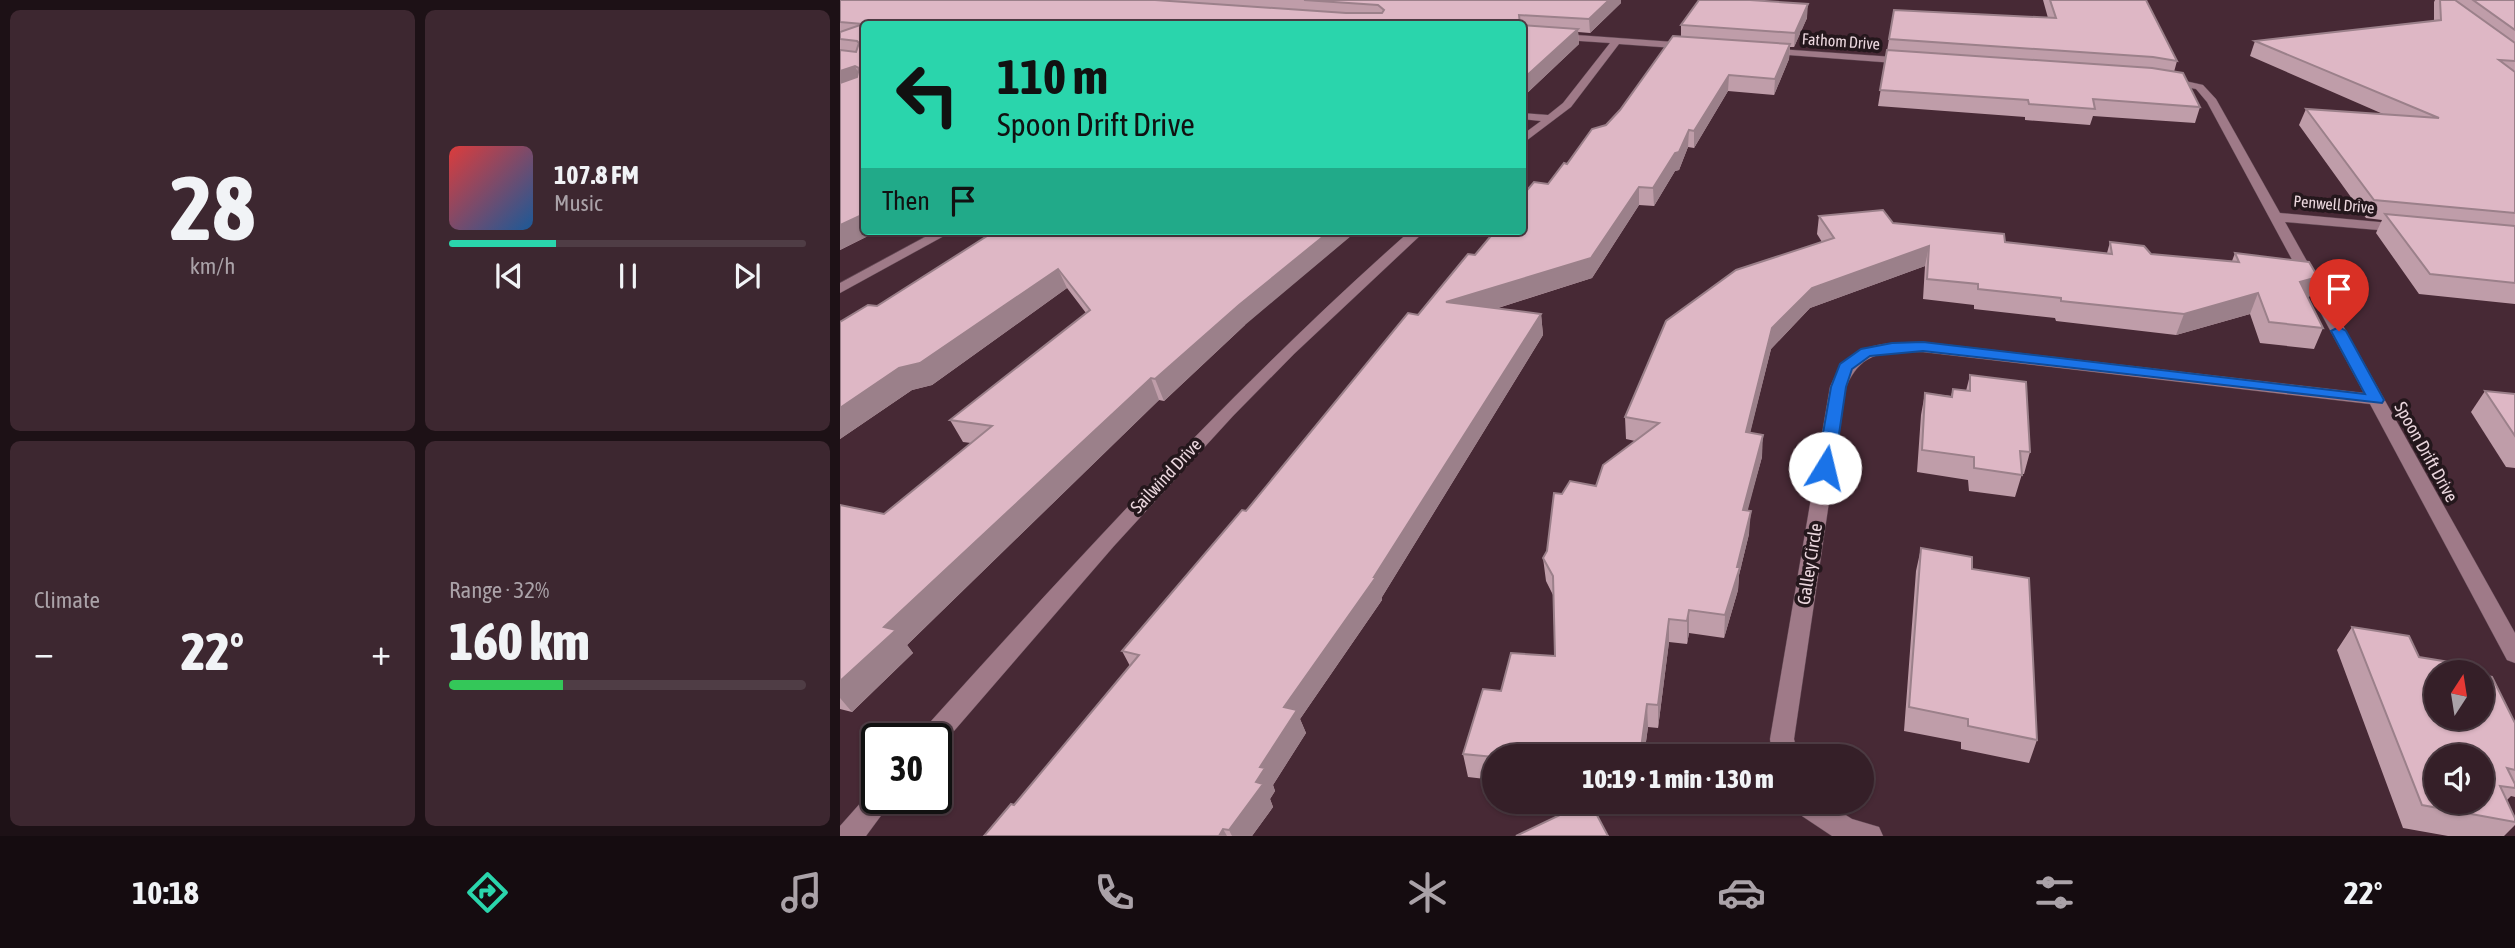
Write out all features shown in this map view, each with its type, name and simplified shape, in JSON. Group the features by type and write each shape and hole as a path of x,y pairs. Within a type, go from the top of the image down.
{"street":[{"path":"1526,34 1698,47"},
{"path":"1526,137 1567,105 1616,41"},
{"name":"Fathom Drive","path":"1752,51 1916,62"},
{"name":"Spoon Drift Drive","path":"2161,79 2199,87 2212,101 2515,654"},
{"path":"1526,116 1548,118"},
{"name":"Penwell Drive","path":"2276,217 2422,230"},
{"path":"840,289 939,235"},
{"name":"Sailwind Drive","path":"945,723 1144,499 1225,414 1366,276 1413,235"},
{"name":"Galley Circle","path":"1783,744 1838,387 1845,367 1866,352 1923,347 2376,400"},
{"path":"849,836 868,814"},
{"path":"1822,814 1846,830 1870,836"}],"building":[{"path":"840,0 1155,0 1382,13 1384,10 1378,5 1304,0 1609,0 1589,19 1519,15 1520,21 840,22"},
{"path":"1699,0 1808,4 1795,33 1681,25"},
{"path":"2050,0 2146,0 2177,61 2153,57 1889,39 1894,10 2056,18"},
{"path":"2440,0 2455,0 2515,43 2515,61 2499,60 2515,72 2515,213 2374,200 2306,109 2439,118 2255,41 2441,20"},
{"path":"2473,0 2515,0 2515,30"},
{"path":"861,25 861,215 840,225 840,83 857,77 859,68 855,66 840,71 840,50 856,52 859,43 840,39 840,32"},
{"path":"1526,25 1578,29 1526,76"},
{"path":"1673,36 1790,44 1775,79 1729,75 1694,131 1689,130 1679,152 1675,153 1653,188 1639,187 1591,258 1446,302 1541,314 1376,577 1284,707 1297,710 1260,767 1265,768 1256,782 1263,784 1229,830 1223,829 1219,836 984,836 1011,804 1014,805 1139,655 1122,651 1242,510 1246,511 1408,313 1418,315 1468,254 1475,255 1492,235 1526,235 1526,191 1534,182 1548,184 1564,163 1567,164 1592,129 1606,125 1620,110"},
{"path":"1887,50 2152,68 2183,73 2200,107 2093,99 2095,109 2029,104 2028,100 1880,90"},
{"path":"1883,210 1893,223 2004,234 2005,242 2112,254 2110,242 2144,246 2151,254 2239,262 2235,253 2309,262 2318,277 2300,282 2323,328 2269,322 2258,293 2184,314 2061,301 2061,298 1978,289 1978,284 1927,279 1929,246 1812,288 1772,328 1746,432 1763,435 1743,510 1751,511 1737,567 1740,567 1725,615 1689,610 1687,621 1669,619 1658,705 1647,704 1642,744 1482,744 1482,756 1463,754 1483,689 1501,691 1511,653 1555,656 1553,576 1543,558 1547,551 1554,493 1562,494 1570,481 1596,486 1603,465 1659,423 1625,417 1666,321 1736,270 1834,238 1819,216"},
{"path":"2385,214 2515,226 2515,283 2430,274"},
{"path":"989,235 1325,235 1239,305 1155,379 1151,378 884,627 896,630 840,681 840,505 884,514 992,426 950,420 1090,310 1058,269 920,363 899,368 840,408 840,322 868,305 877,306"},
{"path":"1970,375 2026,382 2030,452 2020,451 2022,475 1974,468 1974,457 1922,450 1925,393 1952,397 1953,389 1970,391"},
{"path":"2485,391 2515,394 2515,436"},
{"path":"1921,548 1972,557 1972,569 2029,578 2037,740 1968,726 1968,719 1909,707"},
{"path":"2352,627 2409,636 2419,657 2437,660 2424,660 2424,730 2494,730 2494,681 2515,723 2515,770 2507,768 2515,788 2500,786 2515,822 2471,814 2494,814 2494,744 2424,744 2424,805"},
{"path":"1562,814 1596,814 1608,836 1516,836"}],"route":[{"path":"1825,468 1838,387 1845,367 1866,352 1923,347 1988,353 2376,400 2339,331"}]}
